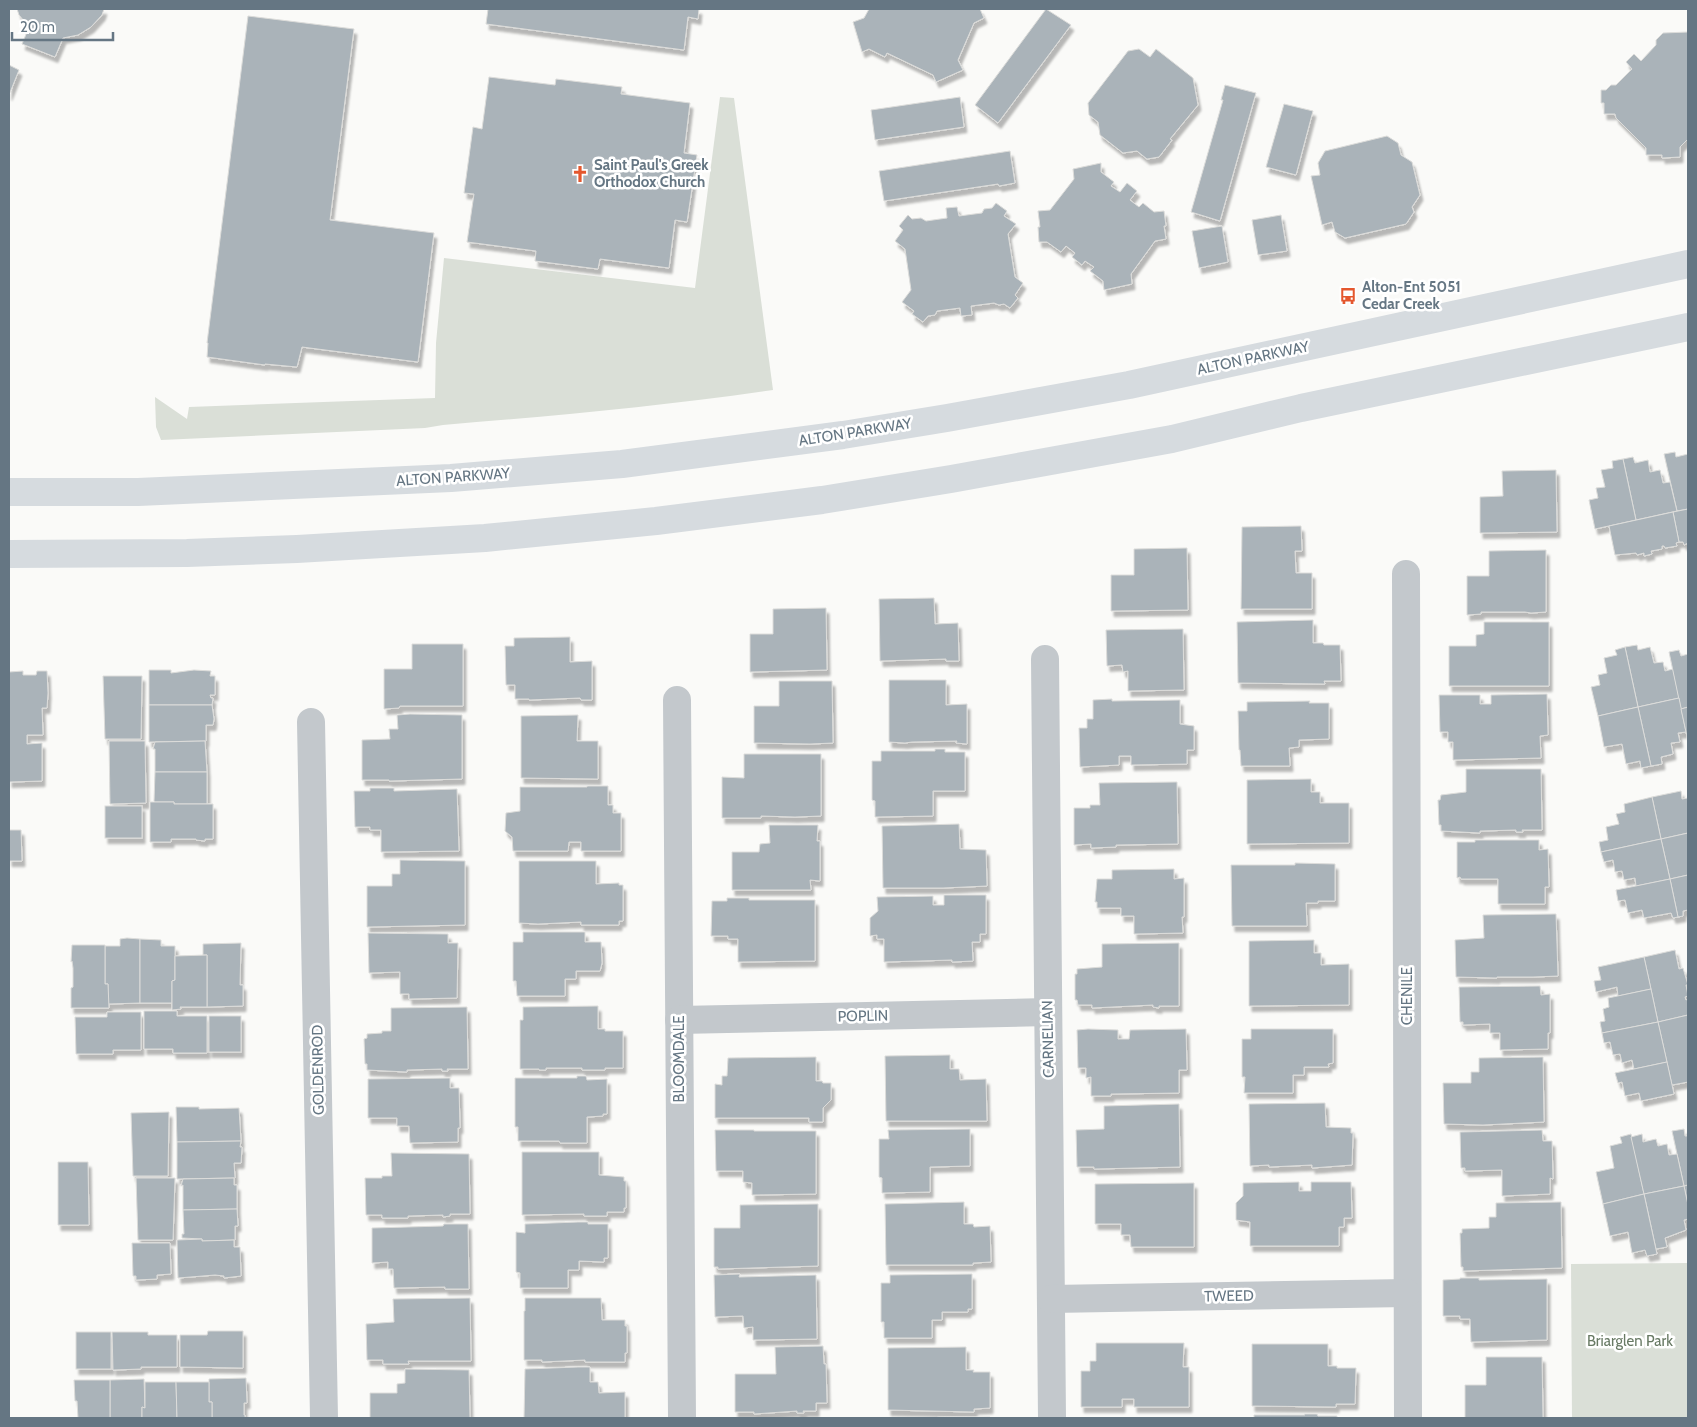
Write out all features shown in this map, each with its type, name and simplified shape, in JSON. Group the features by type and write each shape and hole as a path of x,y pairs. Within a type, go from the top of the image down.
{"main road":[{"name":"ALTON PARKWAY","path":"9,492 133,493 451,478 622,464 843,435 948,418 1129,384 1688,264"},
{"path":"9,554 251,551 485,538 656,522 822,500 951,480 1172,439 1301,408 1688,327"}],"street":[{"name":"CHENILE","path":"1406,574 1408,1418"},
{"name":"CARNELIAN","path":"1045,659 1052,1418"},
{"name":"BLOOMDALE","path":"677,700 682,1418"},
{"name":"GOLDENROD","path":"311,722 324,1418"},
{"name":"POPLIN","path":"679,1020 1048,1012"},
{"name":"TWEED","path":"1051,1298 1407,1293"}],"green space":[{"path":"720,97 734,98 773,390 650,406 425,428 161,440 156,427 155,397 187,419 189,407 435,398 436,343 444,258 695,288"},
{"name":"Briarglen Park","path":"1688,1263 1688,1418 1572,1418 1571,1264"}],"building":[{"path":"17,9 104,9 102,15 91,27 78,35 63,38 55,57 22,44 29,27 19,15"},
{"path":"488,9 699,9 698,19 688,17 684,50 486,24"},
{"path":"869,9 980,9 984,18 974,23 958,60 963,70 936,82 933,75 887,53 885,57 869,49 862,52 853,22 864,18"},
{"path":"1046,9 1071,25 998,123 975,105"},
{"path":"248,16 354,29 330,220 434,233 418,362 302,347 297,367 265,365 207,357 207,343"},
{"path":"1688,32 1688,139 1680,147 1680,157 1662,158 1662,155 1646,155 1646,148 1616,118 1615,114 1604,114 1604,103 1601,103 1601,90 1606,90 1611,85 1616,85 1632,69 1626,62 1634,54 1641,61 1656,45 1656,40 1663,33"},
{"path":"1139,49 1150,57 1156,49 1193,78 1198,105 1170,139 1172,140 1159,157 1147,159 1137,151 1123,153 1100,135 1098,122 1089,115 1088,103 1128,51"},
{"path":"9,65 19,70 9,95"},
{"name":"Saint Paul's Greek Orthodox Church","path":"489,77 555,85 556,79 622,87 621,94 690,103 684,153 697,155 687,222 675,220 669,268 600,259 598,269 535,261 536,251 467,242 474,194 464,193 473,127 482,129"},
{"path":"1225,85 1256,93 1220,221 1191,212 1223,100 1221,100"},
{"path":"960,97 964,127 875,140 871,110"},
{"path":"1284,104 1313,111 1296,175 1266,167"},
{"path":"1387,136 1398,143 1401,155 1412,162 1420,195 1412,207 1414,212 1406,224 1345,238 1335,232 1332,222 1322,225 1311,176 1320,175 1318,163 1325,151"},
{"path":"1010,151 1015,183 884,201 879,171"},
{"path":"1101,163 1101,172 1114,182 1111,186 1120,192 1127,183 1137,191 1130,200 1139,207 1143,203 1154,212 1164,211 1166,226 1164,226 1166,239 1155,241 1131,274 1132,284 1104,290 1103,281 1090,271 1094,267 1085,261 1082,265 1072,257 1075,253 1066,246 1061,252 1047,242 1039,242 1038,227 1040,227 1038,211 1050,210 1074,179 1073,169"},
{"path":"996,203 1007,211 1004,216 1016,224 1008,234 1015,277 1023,283 1015,295 1018,298 1010,308 1004,304 994,303 971,306 972,315 961,316 960,308 937,311 935,315 928,316 923,322 912,314 914,311 902,302 911,290 905,249 895,241 903,230 899,226 908,215 912,219 921,218 926,221 947,218 946,208 957,207 959,216 982,213 984,209 992,208"},
{"path":"1281,215 1287,251 1258,255 1252,220"},
{"path":"1222,226 1228,262 1199,268 1192,231"},
{"path":"1675,452 1676,457 1688,454 1688,509 1677,511 1664,454"},
{"path":"1633,457 1635,463 1648,460 1650,472 1660,470 1663,483 1670,482 1677,511 1636,520 1623,459"},
{"path":"1623,459 1636,520 1595,529 1589,500 1598,498 1596,488 1605,487 1601,470 1613,468 1612,461"},
{"path":"1556,470 1557,532 1480,533 1480,497 1503,496 1502,471"},
{"path":"1688,509 1688,543 1684,545 1683,542 1679,542 1673,512"},
{"path":"1673,512 1679,542 1676,543 1677,546 1665,548 1662,546 1662,549 1651,551 1652,554 1644,556 1644,553 1637,555 1636,553 1615,555 1609,526"},
{"path":"1301,526 1302,551 1295,551 1296,573 1312,573 1312,609 1241,609 1242,527"},
{"path":"1187,548 1188,610 1111,611 1111,575 1134,575 1134,549"},
{"path":"1546,550 1546,612 1481,612 1481,614 1467,615 1467,576 1489,576 1489,551"},
{"path":"934,598 935,624 958,623 959,661 946,661 946,659 880,661 879,599"},
{"path":"826,608 827,670 750,672 750,634 773,634 773,609"},
{"path":"1313,620 1313,643 1340,645 1341,681 1324,681 1325,684 1238,683 1237,622"},
{"path":"1484,622 1549,622 1549,686 1449,686 1449,646 1476,646 1476,635 1484,634"},
{"path":"1183,629 1184,690 1128,691 1128,671 1123,672 1122,665 1107,666 1106,630"},
{"path":"570,637 570,662 592,661 592,700 581,700 580,698 515,699 515,685 506,685 505,646 514,646 514,638"},
{"path":"412,644 463,644 463,706 400,706 399,708 384,709 384,669 412,669"},
{"path":"1637,645 1638,650 1650,647 1654,663 1663,662 1665,671 1673,669 1679,698 1638,707 1625,647"},
{"path":"1625,647 1638,707 1598,716 1591,687 1600,685 1598,675 1607,673 1604,658 1617,655 1615,650"},
{"path":"1679,650 1681,656 1688,654 1688,707 1681,709 1669,652"},
{"path":"149,670 171,670 171,673 194,670 211,671 210,676 215,676 215,695 210,695 213,698 212,705 149,705"},
{"path":"23,671 23,675 36,675 37,671 47,671 47,708 42,708 43,735 27,735 27,744 42,743 42,781 9,782 9,672"},
{"path":"103,676 142,676 141,739 105,739"},
{"path":"889,680 946,680 946,705 967,704 967,744 956,743 957,741 889,742"},
{"path":"779,681 832,681 833,743 754,743 754,706 779,706"},
{"path":"1547,694 1548,735 1540,736 1541,758 1453,760 1453,742 1448,742 1448,732 1440,732 1439,695 1480,695 1480,704 1491,704 1491,695"},
{"path":"1679,698 1686,732 1678,733 1680,742 1671,743 1673,754 1661,757 1662,764 1651,766 1638,707"},
{"path":"1112,699 1112,701 1180,700 1180,724 1194,726 1194,750 1187,750 1187,764 1131,765 1131,756 1119,756 1119,765 1080,767 1079,728 1087,728 1087,719 1093,719 1093,700"},
{"path":"1310,701 1309,703 1329,703 1329,739 1299,740 1299,747 1289,748 1290,766 1241,766 1238,711 1247,711 1247,702"},
{"path":"149,705 212,705 213,725 206,725 206,741 149,742"},
{"path":"1638,707 1651,766 1641,768 1640,761 1626,764 1622,744 1604,747 1598,716"},
{"path":"1688,707 1688,741 1681,709"},
{"path":"397,715 462,715 462,779 362,780 362,740 390,739 389,729 398,729"},
{"path":"578,715 577,741 598,741 598,779 521,778 521,716"},
{"path":"109,741 145,741 146,803 110,804"},
{"path":"205,741 207,772 155,772 155,749 153,749 155,742"},
{"path":"935,749 945,749 945,752 965,752 965,791 933,791 933,816 875,817 875,801 872,800 872,761 881,761 881,751 935,751"},
{"path":"744,754 821,754 821,816 722,818 722,777 744,778"},
{"path":"1466,769 1541,769 1542,830 1522,830 1523,832 1516,832 1516,830 1480,831 1480,833 1441,831 1438,800 1440,800 1441,795 1466,792"},
{"path":"155,772 207,772 207,804 155,802"},
{"path":"1311,779 1311,792 1320,792 1320,803 1349,803 1349,843 1247,844 1247,780"},
{"path":"1177,782 1178,844 1116,845 1116,847 1091,848 1091,844 1074,845 1074,808 1090,808 1090,805 1100,805 1099,783"},
{"path":"608,786 608,805 613,805 613,813 621,813 621,851 581,851 581,842 569,842 568,851 513,851 512,837 505,831 506,813 520,811 520,787"},
{"path":"370,788 394,788 394,791 457,789 459,851 381,852 381,830 370,830 370,827 355,827 354,791 370,791"},
{"path":"1681,791 1682,799 1688,798 1688,833 1661,839 1652,797"},
{"path":"1652,797 1661,839 1601,852 1599,842 1608,840 1606,827 1619,824 1616,814 1625,812 1624,804"},
{"path":"150,802 213,804 213,839 205,839 205,841 171,839 171,842 150,842"},
{"path":"105,806 142,806 142,838 105,838"},
{"path":"959,824 960,849 986,850 987,886 883,888 882,826"},
{"path":"769,825 818,825 817,841 820,841 820,881 810,880 811,890 732,890 732,852 759,852 760,844 770,843"},
{"path":"9,830 21,830 22,861 9,861"},
{"path":"1688,833 1688,875 1670,879 1661,839"},
{"path":"1661,839 1670,879 1636,886 1635,878 1624,880 1622,871 1615,872 1613,860 1604,862 1601,852"},
{"path":"1475,840 1539,840 1539,850 1548,849 1549,887 1545,887 1545,904 1498,904 1498,879 1457,878 1457,842 1475,842"},
{"path":"400,860 465,861 465,925 367,927 367,886 392,886 392,874 400,874"},
{"path":"519,861 596,861 596,884 619,883 619,885 623,885 623,921 619,921 619,925 581,925 581,922 519,923"},
{"path":"1295,863 1335,864 1335,901 1306,903 1307,926 1232,926 1231,865 1295,865"},
{"path":"1174,869 1174,879 1184,878 1183,933 1134,934 1134,916 1121,916 1121,908 1097,908 1097,902 1095,902 1097,879 1112,879 1112,870"},
{"path":"1688,875 1688,910 1683,911 1683,916 1678,917 1670,879"},
{"path":"1670,879 1678,917 1673,918 1671,913 1644,918 1642,910 1628,913 1625,900 1618,901 1616,890"},
{"path":"944,895 986,895 986,934 980,934 980,942 972,942 973,961 884,962 884,939 877,939 877,935 870,936 870,918 878,911 877,897 933,896 933,905 944,905"},
{"path":"727,898 815,900 815,961 738,962 738,939 728,939 728,936 711,936 712,901 727,901"},
{"path":"1556,914 1558,976 1456,977 1455,940 1484,938 1483,915"},
{"path":"523,932 585,932 585,942 601,942 602,963 600,971 576,971 576,979 565,979 565,996 517,996 516,981 513,981 513,942 523,942"},
{"path":"368,933 448,934 448,943 458,943 457,998 409,999 409,994 400,994 400,972 369,973"},
{"path":"120,939 140,939 140,1003 108,1004 108,984 105,984 105,946 120,946"},
{"path":"140,939 161,940 161,946 175,946 175,980 172,981 172,1003 140,1003"},
{"path":"1314,940 1314,953 1321,953 1321,965 1349,964 1349,1005 1249,1006 1249,941"},
{"path":"241,943 240,985 243,985 243,1006 207,1007 207,955 203,955 203,944"},
{"path":"1179,943 1179,1006 1159,1006 1159,1008 1153,1007 1153,1005 1092,1008 1092,1005 1078,1005 1077,1000 1075,1000 1075,974 1077,974 1077,969 1102,967 1102,944"},
{"path":"72,945 105,945 105,984 108,984 109,1008 71,1008 71,988 73,987"},
{"path":"1675,950 1679,969 1683,968 1688,985 1686,985 1688,996 1685,997 1686,1000 1688,999 1688,1015 1658,1022 1644,957"},
{"path":"207,955 207,1007 180,1007 181,1009 172,1010 172,981 175,980 175,956"},
{"path":"1644,957 1651,989 1618,996 1617,987 1596,992 1594,981 1601,980 1598,967"},
{"path":"1540,986 1541,995 1550,994 1548,1049 1500,1050 1500,1033 1490,1033 1490,1024 1463,1025 1463,1022 1460,1022 1459,987"},
{"path":"1651,989 1658,1022 1602,1033 1600,1022 1605,1021 1603,1009 1609,1007 1608,998"},
{"path":"598,1006 598,1029 623,1031 623,1068 605,1068 605,1070 582,1070 582,1068 520,1069 520,1020 523,1020 523,1007"},
{"path":"467,1007 468,1069 447,1069 448,1071 442,1071 442,1069 407,1070 407,1072 367,1070 364,1039 367,1038 367,1034 391,1031 391,1008"},
{"path":"144,1011 177,1011 177,1016 207,1016 207,1053 173,1053 173,1049 144,1049"},
{"path":"107,1012 141,1012 141,1050 113,1050 113,1054 76,1054 75,1017 107,1017"},
{"path":"1688,1015 1688,1082 1672,1085 1658,1022"},
{"path":"209,1016 241,1016 241,1052 209,1052"},
{"path":"1658,1022 1667,1062 1634,1069 1632,1060 1622,1063 1620,1054 1613,1055 1610,1042 1604,1043 1602,1033"},
{"path":"1186,1029 1187,1070 1179,1070 1179,1093 1091,1096 1091,1077 1086,1078 1086,1068 1078,1068 1077,1030 1118,1030 1118,1039 1129,1039 1130,1030"},
{"path":"1251,1029 1333,1029 1333,1063 1328,1064 1329,1067 1304,1067 1304,1075 1293,1075 1293,1093 1244,1093 1245,1077 1242,1077 1242,1039 1251,1039"},
{"path":"950,1055 950,1069 959,1069 960,1080 986,1079 987,1121 886,1121 885,1056"},
{"path":"816,1057 816,1081 831,1083 831,1100 823,1108 823,1122 809,1122 809,1118 715,1118 715,1084 722,1085 722,1076 727,1076 728,1058"},
{"path":"1543,1057 1544,1122 1483,1125 1444,1124 1443,1083 1471,1083 1471,1072 1479,1072 1479,1058"},
{"path":"1667,1062 1674,1094 1641,1101 1639,1093 1625,1096 1622,1082 1618,1083 1615,1073"},
{"path":"577,1076 586,1076 587,1080 607,1079 607,1114 587,1117 587,1143 518,1141 518,1127 515,1127 515,1078 577,1078"},
{"path":"450,1078 450,1088 459,1088 460,1128 458,1128 458,1142 410,1143 409,1126 397,1126 397,1118 368,1118 368,1079"},
{"path":"1325,1103 1326,1127 1351,1128 1351,1133 1353,1133 1352,1165 1312,1168 1312,1165 1250,1166 1249,1104"},
{"path":"1179,1104 1180,1167 1094,1169 1094,1167 1077,1167 1076,1130 1104,1129 1104,1106"},
{"path":"176,1107 199,1107 199,1109 239,1108 241,1141 177,1142"},
{"path":"169,1112 168,1176 133,1176 131,1113"},
{"path":"970,1129 970,1166 930,1167 930,1192 882,1193 882,1178 879,1177 879,1139 889,1139 888,1130"},
{"path":"1684,1129 1685,1136 1688,1136 1688,1185 1684,1186 1672,1131"},
{"path":"715,1130 816,1131 816,1194 752,1195 752,1183 743,1182 743,1171 716,1171"},
{"path":"1542,1130 1543,1141 1552,1141 1553,1179 1550,1178 1550,1194 1502,1196 1502,1170 1465,1171 1465,1168 1461,1168 1460,1132"},
{"path":"1631,1134 1644,1194 1603,1204 1596,1172 1614,1168 1610,1146 1622,1143 1620,1137"},
{"path":"1642,1134 1643,1142 1656,1139 1658,1146 1667,1144 1669,1155 1677,1154 1684,1186 1644,1194 1631,1137"},
{"path":"241,1141 241,1163 234,1163 235,1178 177,1179 177,1142"},
{"path":"522,1152 599,1152 599,1175 624,1177 624,1181 626,1181 626,1208 624,1208 624,1212 607,1212 607,1216 584,1216 584,1214 522,1215"},
{"path":"391,1153 469,1154 470,1214 450,1214 450,1216 443,1217 443,1215 408,1216 408,1218 382,1218 382,1215 366,1215 365,1178 392,1176"},
{"path":"58,1162 88,1162 89,1225 58,1225"},
{"path":"136,1178 175,1178 173,1240 138,1240"},
{"path":"234,1178 234,1185 237,1185 237,1209 183,1210 183,1185 181,1186 183,1179"},
{"path":"1299,1182 1299,1191 1311,1191 1311,1182 1351,1182 1352,1218 1344,1218 1344,1227 1339,1227 1339,1246 1250,1246 1250,1222 1236,1220 1236,1203 1243,1196 1243,1183"},
{"path":"1194,1183 1194,1247 1131,1247 1130,1235 1121,1235 1121,1224 1095,1224 1095,1184"},
{"path":"1688,1185 1688,1205 1684,1186"},
{"path":"1684,1186 1688,1205 1688,1219 1684,1220 1686,1230 1665,1238 1667,1247 1656,1249 1644,1194"},
{"path":"1644,1194 1657,1254 1647,1256 1645,1250 1632,1253 1628,1232 1610,1236 1603,1204"},
{"path":"964,1202 964,1224 973,1224 974,1227 990,1226 991,1262 973,1263 973,1265 886,1265 885,1204"},
{"path":"1561,1202 1562,1268 1463,1271 1463,1267 1461,1267 1460,1233 1462,1233 1462,1229 1489,1228 1489,1217 1496,1217 1496,1203"},
{"path":"818,1204 818,1266 718,1269 718,1267 714,1267 714,1228 740,1228 740,1205"},
{"path":"237,1209 238,1226 235,1226 235,1240 202,1241 202,1239 182,1238 182,1234 184,1234 183,1210"},
{"path":"588,1222 588,1224 608,1224 608,1258 604,1258 604,1262 579,1261 579,1270 568,1270 568,1288 520,1288 520,1273 516,1272 516,1232 525,1233 525,1224"},
{"path":"444,1224 468,1224 469,1289 445,1289 445,1287 394,1288 393,1269 388,1269 388,1262 372,1263 372,1228 443,1226"},
{"path":"202,1239 202,1241 234,1240 234,1247 240,1247 241,1276 224,1278 224,1276 215,1275 178,1278 177,1240"},
{"path":"132,1243 170,1243 171,1274 157,1275 157,1279 136,1280 136,1276 133,1276"},
{"path":"740,1274 739,1277 816,1275 817,1339 753,1340 753,1327 744,1328 743,1316 715,1317 714,1275"},
{"path":"972,1274 972,1309 968,1309 968,1312 942,1312 942,1320 932,1320 932,1338 884,1338 884,1322 881,1322 881,1283 890,1283 890,1275"},
{"path":"1479,1278 1479,1280 1547,1279 1547,1340 1471,1342 1470,1319 1460,1319 1460,1316 1443,1316 1443,1280"},
{"path":"470,1298 471,1361 408,1361 409,1364 383,1364 383,1360 367,1360 366,1324 394,1322 393,1299"},
{"path":"525,1298 601,1298 602,1320 625,1320 625,1326 627,1326 627,1353 625,1353 625,1362 585,1362 585,1360 542,1362 542,1360 524,1360"},
{"path":"208,1331 243,1331 243,1368 180,1367 180,1335 207,1335"},
{"path":"76,1332 111,1332 111,1369 76,1369"},
{"path":"112,1332 148,1332 148,1335 177,1335 177,1367 141,1367 141,1369 113,1370"},
{"path":"1096,1343 1184,1343 1183,1367 1189,1367 1189,1407 1134,1407 1134,1399 1122,1399 1122,1407 1081,1407 1081,1371 1090,1371 1090,1361 1096,1361"},
{"path":"1252,1344 1328,1344 1328,1366 1356,1368 1355,1404 1336,1404 1336,1407 1252,1406"},
{"path":"823,1346 824,1364 826,1364 827,1403 816,1403 816,1411 803,1411 804,1413 797,1413 797,1411 754,1414 754,1412 735,1412 735,1374 776,1374 775,1347"},
{"path":"966,1347 966,1370 990,1372 990,1408 974,1409 974,1412 888,1410 888,1348"},
{"path":"1486,1357 1542,1357 1543,1418 1465,1418 1465,1385 1486,1385"},
{"path":"590,1367 590,1382 598,1382 599,1393 625,1392 625,1418 524,1418 525,1369"},
{"path":"405,1369 469,1370 470,1418 370,1418 370,1393 397,1393 397,1384 405,1383"},
{"path":"246,1378 247,1403 244,1403 245,1418 212,1418 212,1402 209,1402 209,1379"},
{"path":"144,1379 145,1408 142,1407 142,1418 110,1418 110,1380"},
{"path":"74,1380 110,1380 110,1418 78,1418"},
{"path":"145,1382 176,1382 177,1418 142,1418 142,1407 145,1408"},
{"path":"176,1382 209,1382 209,1402 212,1402 212,1418 177,1418"},
{"path":"1304,1414 1337,1416 1337,1418 1254,1418 1254,1415"},
{"path":"990,1417 990,1418 883,1418"}],"place":[{"name":"Saint Paul's Greek Orthodox Church","path":"580,174"},
{"name":"Alton-Ent 5051 Cedar Creek","path":"1348,296"}]}
